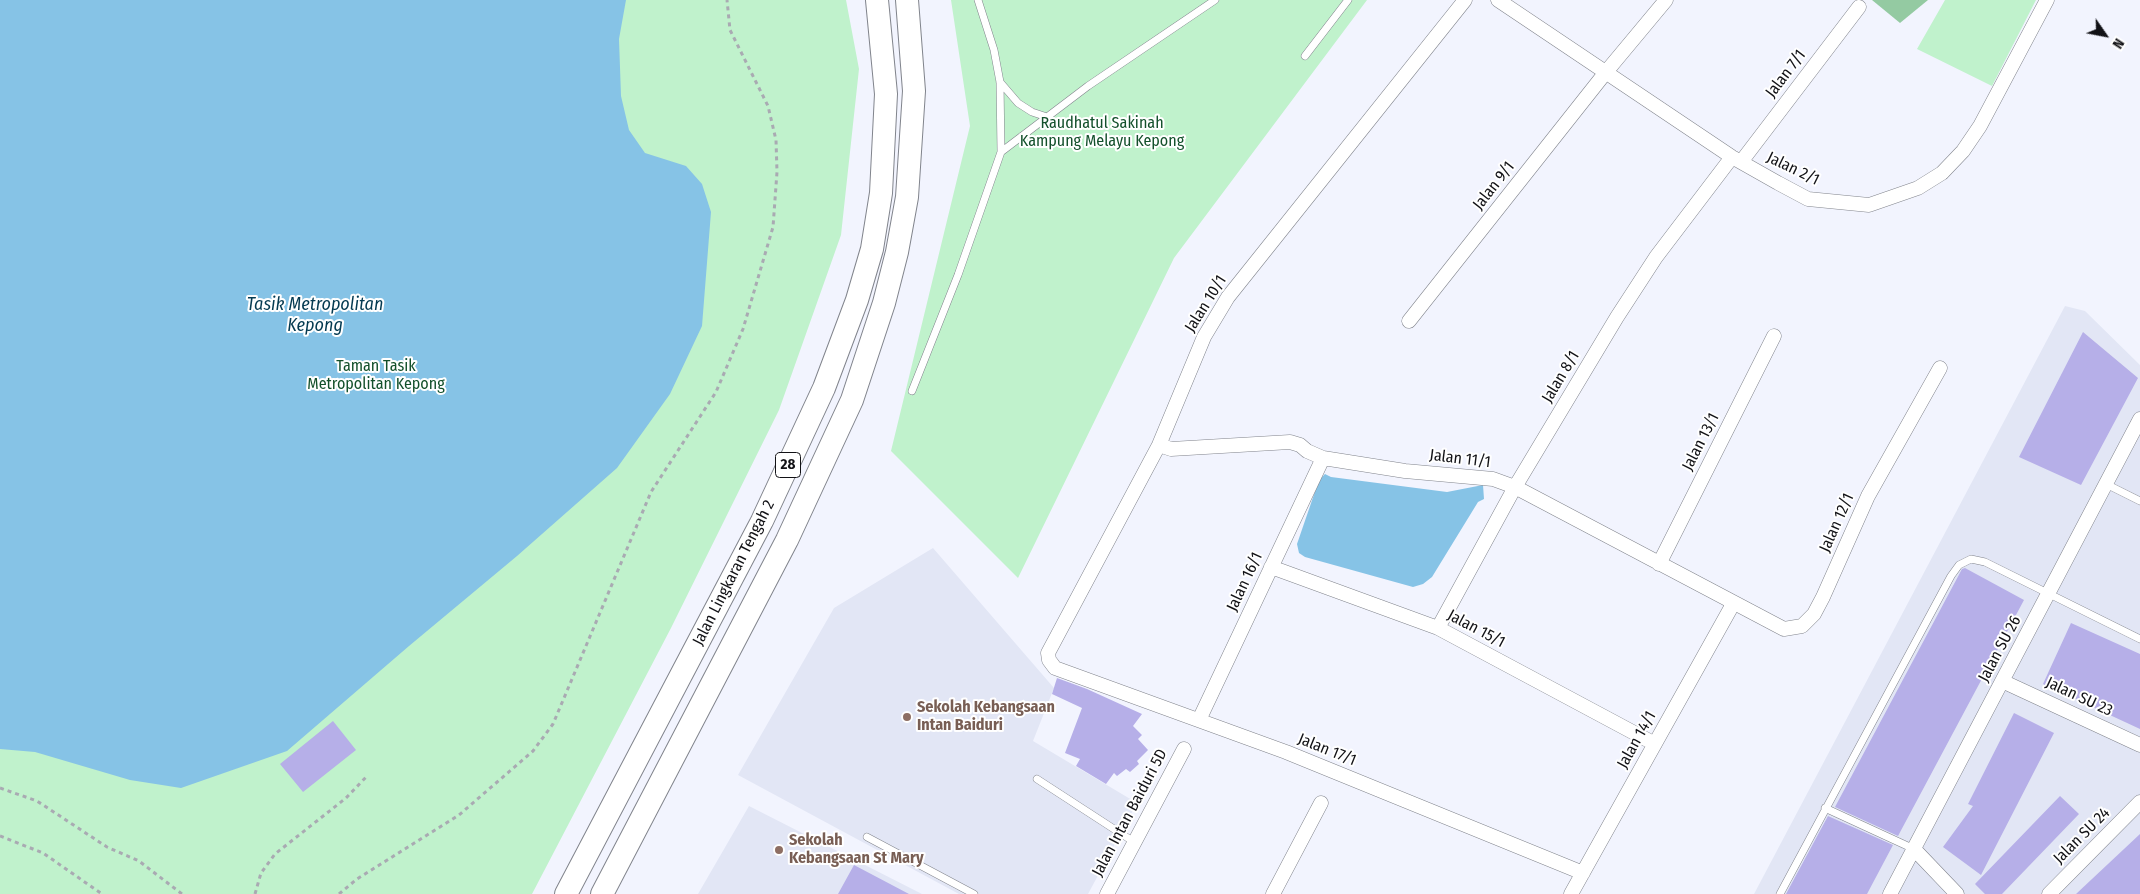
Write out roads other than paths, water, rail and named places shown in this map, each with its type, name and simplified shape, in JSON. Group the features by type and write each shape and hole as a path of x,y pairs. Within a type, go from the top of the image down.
{"highway":[{"name":"Jalan Lingkaran Tengah 2","path":"566,894 762,521 824,388 857,300 872,249 881,193 886,94 877,0"},
{"name":"Jalan Lingkaran Tengah 2","path":"602,894 787,540 852,400 886,295 897,252 907,197 914,91 907,0"}],"street":[{"name":"Jalan 10/1","path":"1055,668 1049,660 1048,653 1159,445 1204,337 1228,297 1465,0"},
{"name":"Jalan 2/1","path":"1498,0 1737,159 1808,199 1869,205 1918,188 1942,173 1963,151 1975,134 2047,0"},
{"name":"Jalan 9/1","path":"1409,321 1606,72 1666,0"},
{"name":"Jalan 7/1","path":"1737,159 1859,7"},
{"name":"Jalan 8/1","path":"1438,628 1515,488 1617,317 1656,257 1737,159"},
{"name":"Jalan 13/1","path":"1659,564 1774,336"},
{"name":"Jalan 12/1","path":"1733,604 1784,629 1802,626 1814,614 1868,496 1940,368"},
{"name":"Jalan SU 26","path":"1890,894 2140,420"},
{"name":"Jalan 11/1","path":"1159,445 1170,449 1290,442 1300,445 1307,451 1323,458 1405,471 1493,479 1515,488 1733,604"},
{"name":"Jalan 16/1","path":"1199,720 1323,458"},
{"name":"Jalan 15/1","path":"1271,567 1438,628 1655,744"},
{"name":"Jalan 14/1","path":"1571,894 1733,604"},
{"name":"Jalan 17/1","path":"1055,668 1286,752 1583,873"},
{"name":"Jalan SU 23","path":"2002,681 2140,745"},
{"name":"Jalan Intan Baiduri 5D","path":"1107,894 1184,749"},
{"name":"Jalan SU 24","path":"2049,894 2140,802"},
{"path":"1273,894 1321,803"},
{"path":"1914,849 1957,894"}],"lane":[{"path":"912,391 958,275 1001,152 1000,82 994,50 978,0"},
{"path":"1001,152 1088,86 1215,0"},
{"path":"1305,56 1348,0"},
{"path":"1000,82 1018,103 1032,112 1047,117"},
{"path":"2106,484 2140,501"},
{"path":"1780,894 1951,576 1959,565 1971,559 1985,562 2140,639"},
{"path":"1037,779 1134,842"},
{"path":"1825,808 1914,849"},
{"path":"867,837 974,894"}],"water":[{"name":"Tasik Metropolitan Kepong","path":"0,0 626,0 619,39 621,96 629,130 645,153 686,166 702,184 711,212 702,326 670,394 617,468 517,556 287,751 181,788 130,780 35,752 0,749"},
{"path":"1325,474 1331,477 1447,492 1483,485 1484,499 1478,502 1432,577 1423,584 1413,587 1305,557 1299,553 1297,544 1319,480"}],"place":[{"name":"Sekolah Kebangsaan Intan Baiduri","path":"907,717"},
{"name":"Sekolah Kebangsaan St Mary","path":"779,850"}],"park label":[{"name":"Raudhatul Sakinah Kampung Melayu Kepong","path":"1102,133"},
{"name":"Taman Tasik Metropolitan Kepong","path":"376,376"}]}
